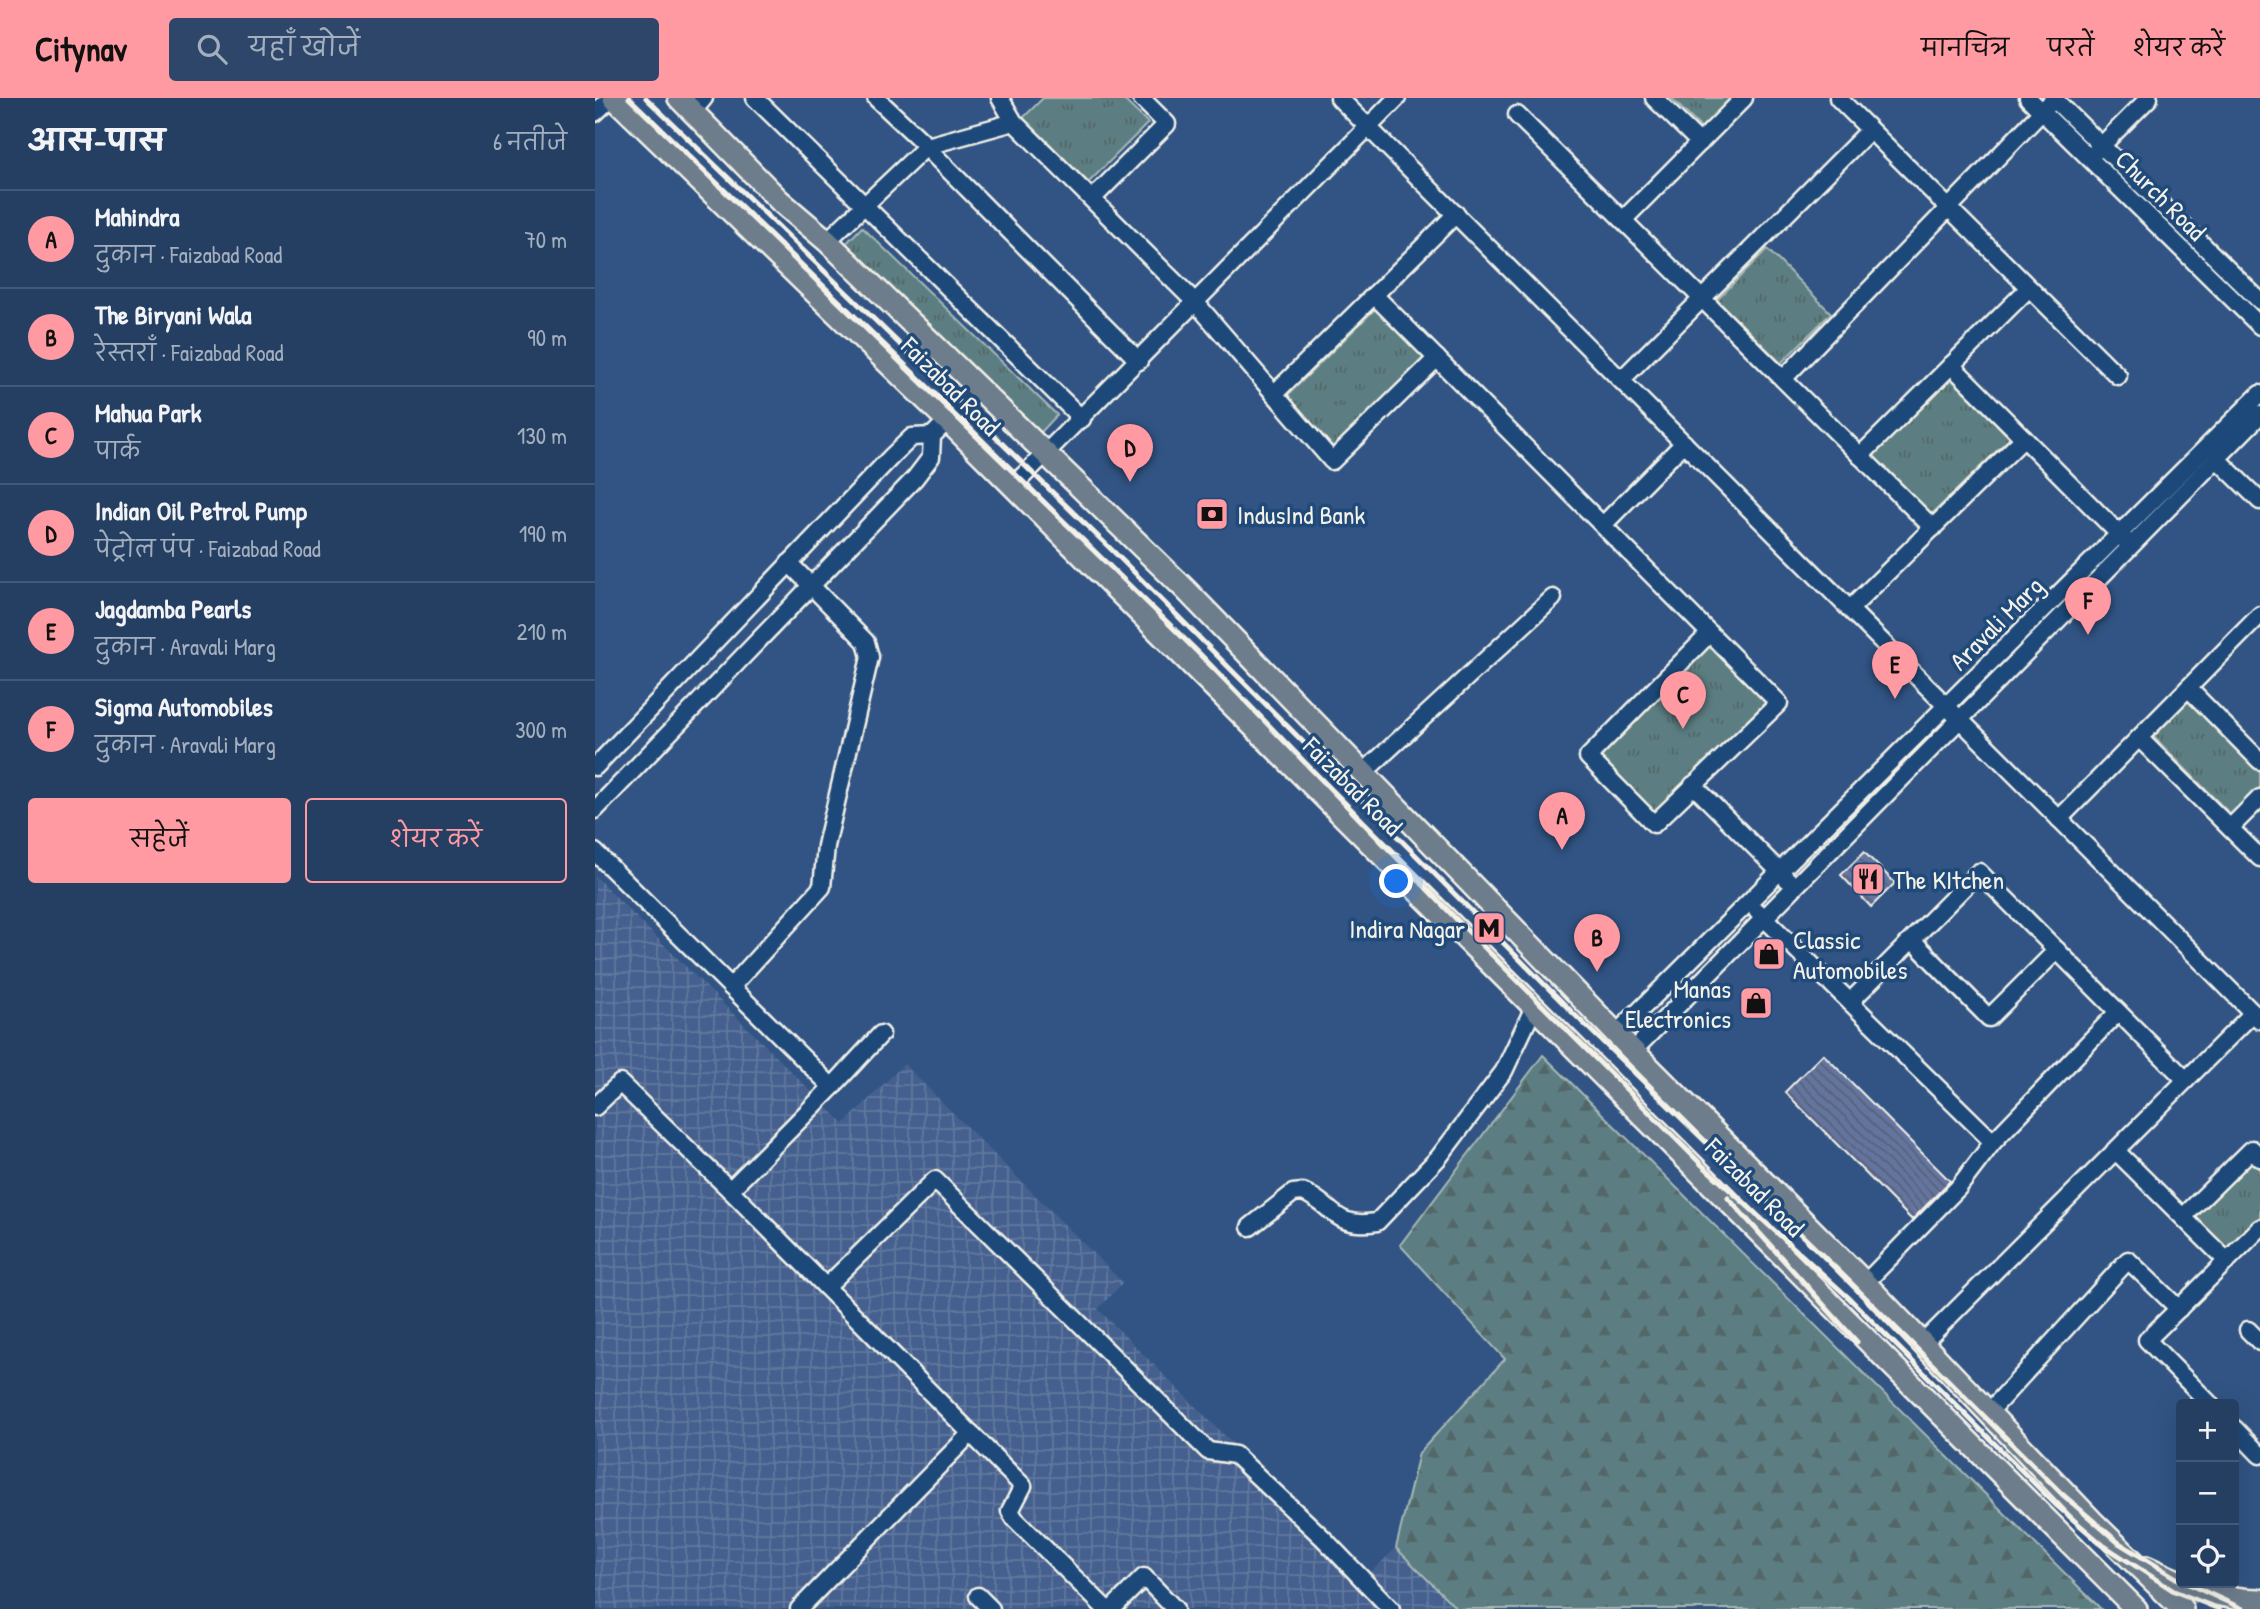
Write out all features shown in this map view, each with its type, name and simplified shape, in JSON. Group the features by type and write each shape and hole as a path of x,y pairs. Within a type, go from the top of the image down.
{"main road":[{"name":"Faizabad Road","path":"612,98 1013,486 2136,1609"},
{"name":"Faizabad Road","path":"692,102 779,201 827,241 1185,589 1633,1051 1865,1283 2129,1559 2182,1609"},
{"path":"2129,1559 2189,1587 2240,1600 2260,1600"}],"street":[{"path":"595,113 612,98"},
{"path":"755,98 1082,419"},
{"path":"876,98 927,146 1139,361"},
{"path":"1000,98 1014,122 1196,303 1332,461 1437,358"},
{"path":"1092,199 1167,124 1141,98"},
{"path":"1339,98 2256,1016 2186,1080 1921,1343"},
{"path":"1013,486 1397,98"},
{"path":"1654,98 1700,143"},
{"path":"1623,220 1744,98"},
{"path":"1838,98 2118,376"},
{"name":"Church Road","path":"2028,98 2260,326"},
{"path":"2090,158 2148,98"},
{"path":"1783,379 2054,99"},
{"name":"Church Road","path":"2054,99 2260,301"},
{"path":"1517,115 1933,528"},
{"path":"827,241 866,207 927,146 1014,122"},
{"path":"1621,380 1870,130"},
{"path":"1274,394 1455,214"},
{"path":"1860,456 2029,288"},
{"path":"1374,295 1603,525 1710,633 1779,703 1654,824 1588,757 1710,633"},
{"path":"1951,365 2125,540"},
{"path":"595,767 912,437 932,436 978,390"},
{"name":"Aravali Marg","path":"1633,1051 1960,719 2260,394"},
{"name":"Aravali Marg","path":"1617,1033 1947,706 2125,540 2217,459 2260,415"},
{"path":"595,810 915,478 931,457 932,436"},
{"path":"1850,609 2024,438"},
{"path":"1603,525 1684,443"},
{"path":"2217,459 2260,501"},
{"path":"731,987 822,887 826,846 870,657 866,642 789,563"},
{"path":"1363,773 1553,597"},
{"path":"2059,819 2260,615"},
{"path":"2187,688 2260,761"},
{"path":"2139,738 2260,858"},
{"path":"1693,785 1795,887"},
{"path":"2230,828 2260,798"},
{"path":"595,852 832,1087"},
{"path":"1850,1002 1979,872 2186,1080"},
{"path":"1750,904 1993,1142"},
{"path":"1912,940 1989,1018 2057,950"},
{"path":"1250,1227 1293,1193 1303,1192 1342,1221 1363,1224 1377,1222 1439,1157 1504,1071 1534,1007"},
{"path":"1865,1283 1958,1188 1993,1142 2119,1012"},
{"path":"730,1190 881,1034"},
{"path":"595,1107 621,1083 730,1190 1023,1486 1010,1511 1015,1519 1106,1609"},
{"path":"2183,1217 2252,1149 2260,1158"},
{"path":"2115,1150 2227,1261"},
{"path":"826,1287 936,1180 1208,1451 1235,1455 1324,1538 1391,1609"},
{"path":"2205,1399 2147,1340 2258,1234"},
{"path":"1989,1412 2128,1260 2179,1309"},
{"path":"799,1609 971,1433"},
{"path":"2239,1433 2260,1455"},
{"path":"1112,1609 1144,1577 1175,1609"},
{"path":"978,1596 991,1609"}],"shaded area":[{"path":"595,876 844,1124 904,1064 1123,1283 1098,1309 1366,1577 1396,1548 1457,1609 595,1609"}],"green space":[{"path":"1043,98 1122,98 1148,123 1088,183 1023,118"},
{"path":"1671,98 1732,98 1701,128"},
{"path":"862,227 1057,415 1032,442 836,254"},
{"path":"1767,249 1831,313 1781,363 1717,300"},
{"path":"1376,308 1424,358 1334,448 1287,396"},
{"path":"1953,377 2011,437 1931,515 1872,456"},
{"path":"1711,645 1767,701 1654,813 1598,758"},
{"path":"2186,699 2260,773 2260,787 2231,815 2151,734"},
{"path":"1543,1055 2101,1609 1457,1609 1396,1548 1419,1453 1505,1359 1400,1245"},
{"path":"2252,1158 2260,1166 2260,1222 2228,1253 2192,1217"}],"building":[{"name":"The KItchen","path":"1864,852 1895,883 1871,907 1841,875"},
{"path":"1823,1054 1950,1181 1912,1220 1785,1092"}],"railway":[{"path":"629,98 1199,653 1461,924 1702,1165 1848,1297 2056,1505 2103,1545 2174,1591 2219,1609"},
{"path":"646,98 1115,553 1574,1014 1851,1283 2062,1494 2119,1543 2176,1578"},
{"path":"1728,1198 1857,1342"},
{"path":"2197,1588 2243,1609"}],"place":[{"name":"Indian Oil Petrol Pump","path":"1130,482"},
{"name":"IndusInd Bank","path":"1212,514"},
{"name":"Sigma Automobiles","path":"2088,635"},
{"name":"Jagdamba Pearls","path":"1895,699"},
{"name":"Mahua Park","path":"1683,729"},
{"name":"Mahindra","path":"1562,850"},
{"name":"The KItchen","path":"1868,879"},
{"name":"Indira Nagar","path":"1489,928"},
{"name":"Classic Automobiles","path":"1769,954"},
{"name":"The Biryani Wala","path":"1597,972"},
{"name":"Manas Electronics","path":"1756,1003"}]}
